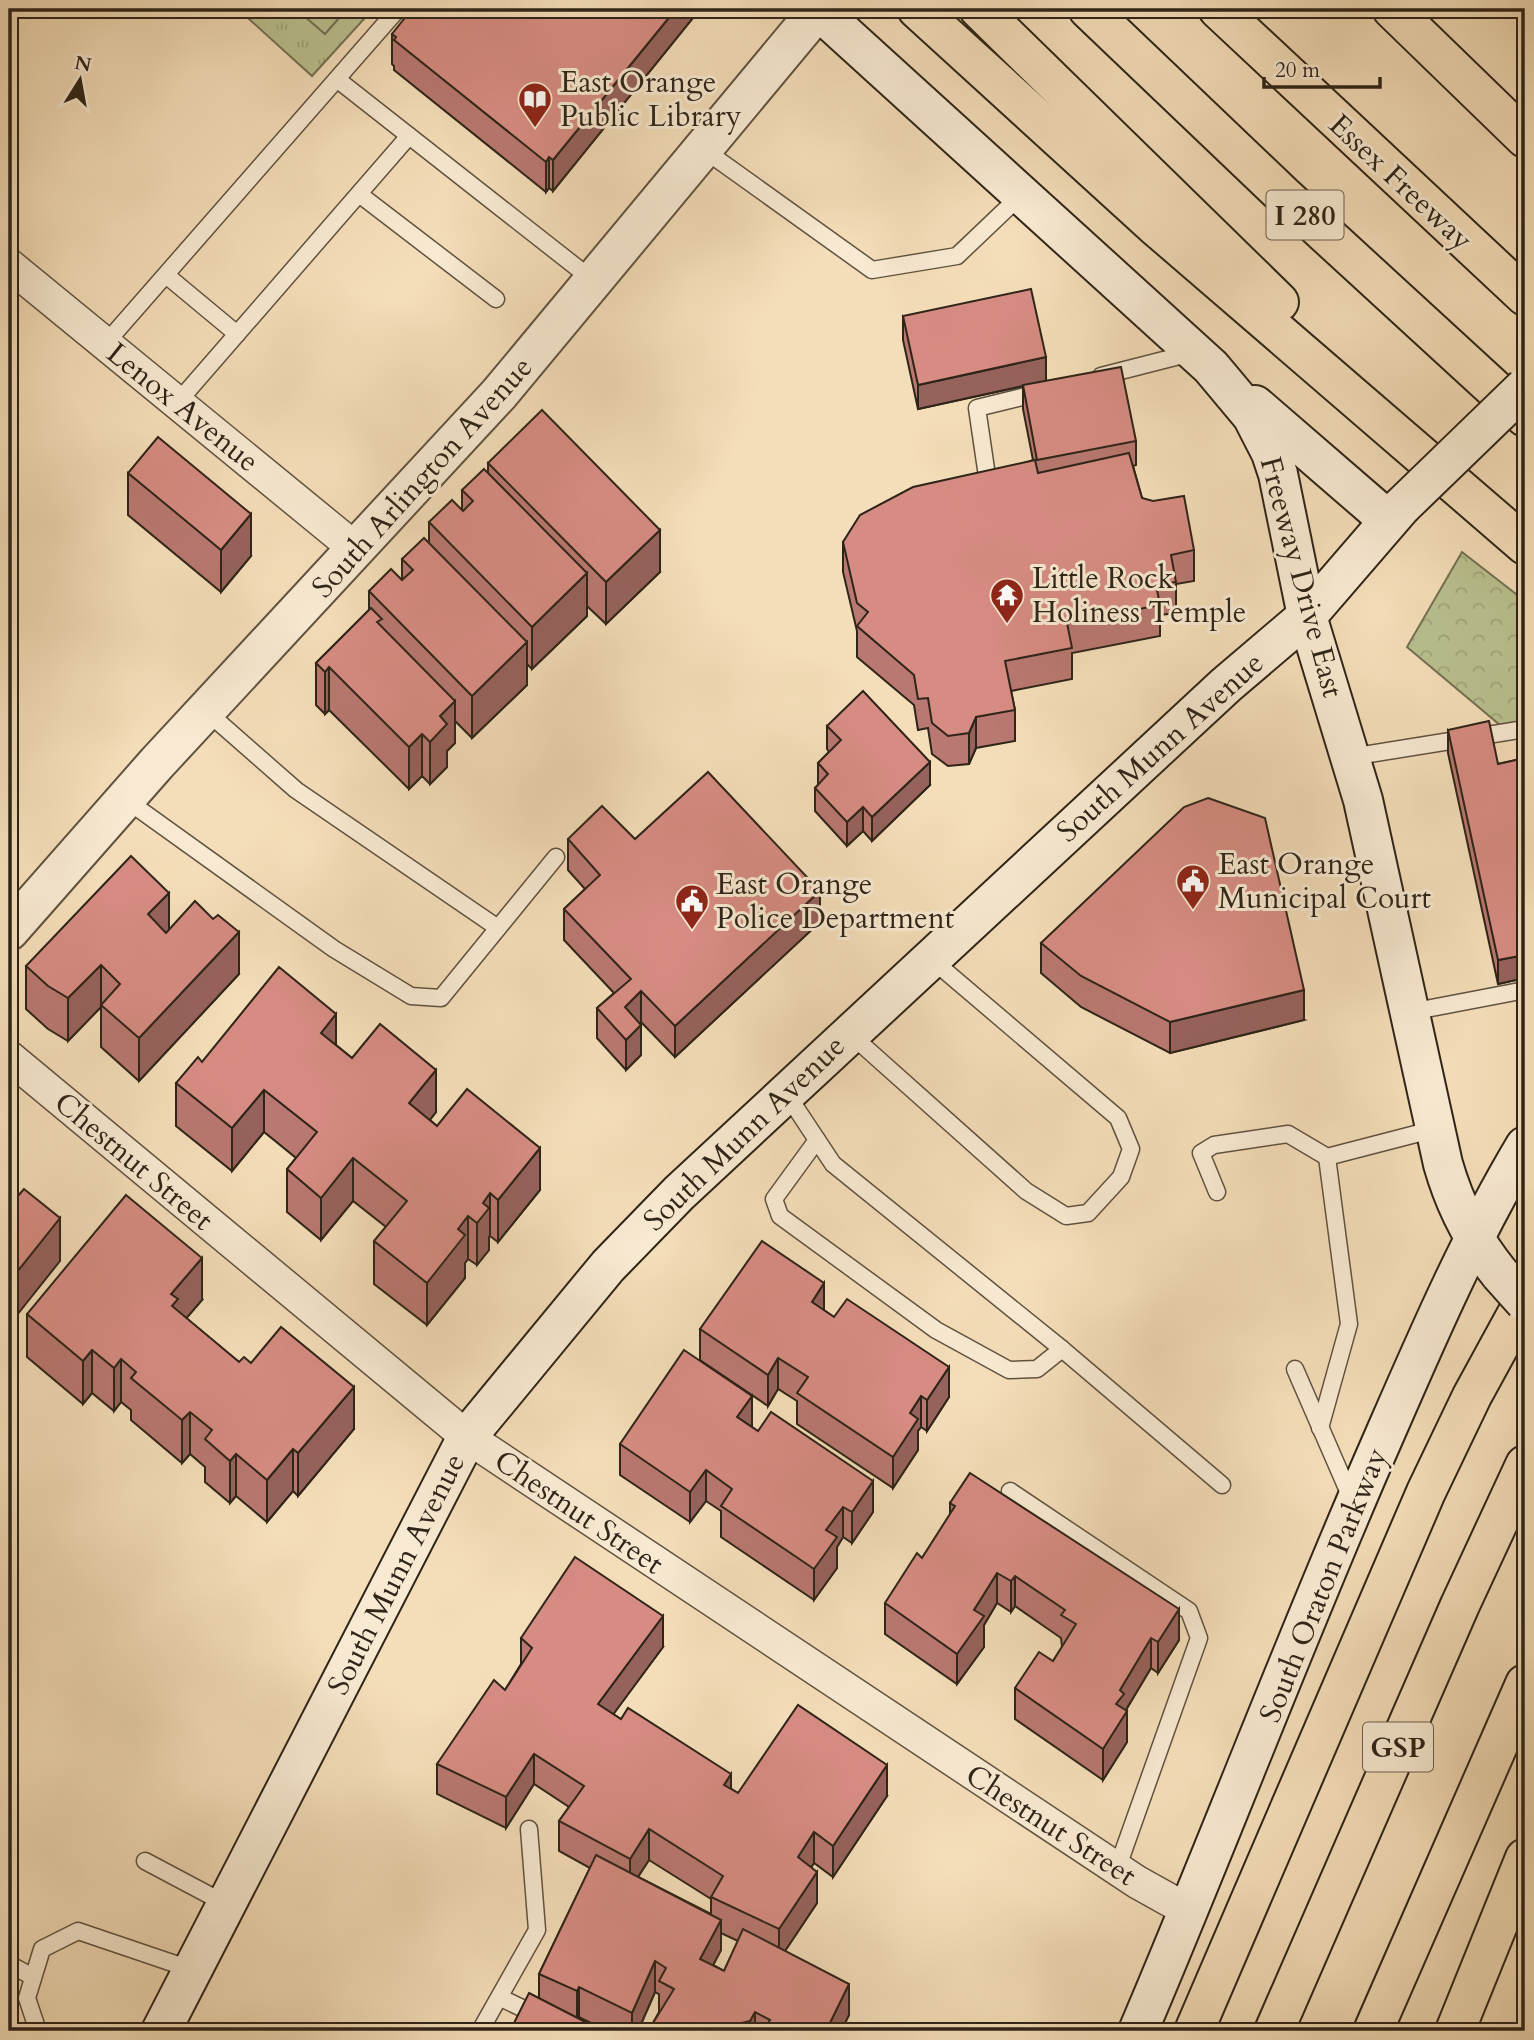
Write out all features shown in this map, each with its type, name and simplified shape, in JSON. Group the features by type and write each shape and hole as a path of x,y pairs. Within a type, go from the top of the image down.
{"highway":[{"path":"917,9 1154,225 1524,544"},
{"path":"979,9 1524,544"},
{"name":"I 280","path":"1088,9 1283,195 1525,417"},
{"name":"Essex Freeway","path":"1218,9 1525,296"},
{"path":"1392,9 1525,138"},
{"path":"1194,2031 1432,1480 1517,1292"},
{"name":"GSP","path":"1274,2031 1460,1605 1525,1465"},
{"path":"1373,2031 1525,1684"},
{"path":"1455,2031 1525,1858"}],"main road":[{"name":"South Arlington Avenue","path":"9,931 125,799 499,394 818,9"},
{"name":"Freeway Drive East","path":"818,9 1202,360 1252,416 1271,453 1307,616 1351,757 1451,1191 1474,1239 1517,1292"},
{"path":"1202,360 1395,514"},
{"name":"South Munn Avenue","path":"161,2031 467,1437 608,1266 679,1193 849,1033 1226,685 1307,616 1395,514 1525,387"},
{"name":"South Oraton Parkway","path":"1138,2031 1354,1505 1474,1239 1525,1146"}],"street":[{"name":"Lenox Avenue","path":"9,265 357,550"},
{"name":"Chestnut Street","path":"9,1058 467,1437 1117,1869 1189,1911"}],"lane":[{"path":"105,344 398,9"},
{"path":"338,80 594,281"},
{"path":"177,403 409,136"},
{"path":"703,149 872,270 957,256 1021,194"},
{"path":"359,194 496,299"},
{"path":"166,275 237,334"},
{"path":"1085,380 1202,360"},
{"path":"987,476 977,408 1058,387"},
{"path":"206,711 296,790 498,928"},
{"path":"1351,757 1525,729"},
{"path":"125,799 334,949 411,996 441,998 556,857"},
{"path":"849,1033 1026,1191 1066,1216 1088,1213 1121,1177 1130,1149 1118,1118 930,958"},
{"path":"1410,1012 1525,990"},
{"path":"786,1093 833,1164 1062,1349 1222,1485"},
{"path":"1217,1192 1201,1153 1214,1145 1288,1133 1327,1157 1436,1129"},
{"path":"817,1140 774,1199 780,1216 936,1330 1009,1370 1037,1369 1062,1349"},
{"path":"1321,1428 1349,1324 1327,1157"},
{"path":"1295,1369 1354,1505"},
{"path":"1010,1491 1189,1611 1199,1638 1117,1869"},
{"path":"480,2031 537,1930 529,1829"},
{"path":"145,1861 226,1904"},
{"path":"36,2030 27,1998 42,1949 78,1931 193,1970"},
{"path":"9,1964 33,1978"},
{"path":"501,1998 570,2031"}],"green space":[{"path":"238,9 373,9 312,76"},
{"path":"296,9 347,9 325,34"},
{"path":"1462,552 1525,601 1525,746 1407,647"}],"building":[{"name":"East Orange Public Library","path":"412,9 676,9 553,160 549,157 546,162 394,40 396,37 392,34"},
{"path":"1031,289 1046,357 918,385 903,316"},
{"path":"1121,367 1136,441 1037,460 1023,385"},
{"path":"542,410 660,530 606,582 488,463"},
{"path":"158,437 251,514 221,550 128,473"},
{"name":"Little Rock Holiness Temple","path":"1129,453 1142,498 1153,501 1184,496 1194,550 1171,555 1176,582 1156,585 1160,605 1067,623 1072,648 1005,661 1015,710 976,717 969,733 948,736 932,723 928,698 918,699 914,675 857,626 868,612 857,603 843,542 860,515 913,487 1035,460 1038,473"},
{"path":"484,469 587,573 532,627 429,522 452,500 463,511 473,501 462,490"},
{"path":"424,538 527,642 472,696 369,591 391,569 402,580 413,570 402,559"},
{"path":"371,608 382,619 377,622 455,701 440,716 447,724 430,742 422,734 409,747 329,667 325,672 316,663"},
{"path":"863,691 930,762 872,817 863,807 847,822 815,788 828,774 818,763 841,740 827,726"},
{"path":"1489,721 1498,764 1525,758 1525,955 1498,960 1448,730"},
{"name":"East Orange Police Department","path":"708,772 820,891 675,1026 641,991 625,1007 641,1025 626,1040 597,1008 631,979 564,909 600,875 568,839 602,806 635,839"},
{"name":"East Orange Municipal Court","path":"1208,798 1265,818 1304,990 1170,1022 1081,976 1041,943 1184,807"},
{"path":"131,856 169,893 148,914 166,933 195,901 213,919 218,915 239,932 139,1038 101,1005 120,984 101,965 68,998 48,986 26,966"},
{"path":"279,967 336,1014 321,1033 352,1058 380,1024 436,1070 409,1103 437,1126 467,1089 540,1148 498,1200 490,1193 483,1203 489,1208 477,1223 468,1216 458,1229 465,1235 427,1283 374,1241 407,1201 353,1158 321,1198 287,1169 317,1132 264,1090 232,1128 176,1083 198,1057 202,1062"},
{"path":"9,1101 18,1109 9,1120"},
{"path":"24,1189 60,1218 9,1282 9,1190 17,1197"},
{"path":"126,1195 202,1258 171,1294 178,1299 172,1306 239,1362 244,1357 251,1363 281,1327 354,1387 298,1453 293,1449 267,1480 236,1454 230,1461 205,1439 212,1430 190,1412 182,1420 131,1378 136,1372 121,1359 114,1368 92,1350 83,1361 27,1314"},
{"path":"762,1241 824,1283 812,1302 834,1317 847,1299 949,1367 927,1400 921,1396 910,1413 918,1419 893,1457 797,1393 808,1377 778,1358 768,1375 700,1329"},
{"path":"684,1350 752,1396 737,1417 758,1431 771,1412 873,1481 852,1512 843,1507 826,1530 837,1537 814,1569 721,1506 732,1489 706,1470 690,1492 620,1444"},
{"path":"970,1473 1179,1609 1158,1642 1151,1638 1120,1690 1124,1694 1116,1704 1127,1711 1103,1749 1015,1688 1039,1652 1053,1661 1076,1624 1061,1615 1065,1610 1015,1576 1011,1581 997,1573 974,1610 984,1616 957,1654 885,1603 917,1553 922,1558 955,1506 950,1503"},
{"path":"575,1557 663,1616 598,1704 621,1719 628,1708 731,1774 724,1785 738,1793 798,1705 887,1765 833,1846 814,1832 798,1857 817,1872 779,1929 711,1897 723,1876 649,1829 630,1859 559,1821 584,1786 534,1754 506,1797 437,1764 494,1680 505,1690 532,1648 521,1638"},
{"path":"596,1855 721,1920 700,1959 724,1971 743,1929 849,1984 826,2031 764,2031 770,2020 755,2012 750,2021 741,2023 737,2031 671,2031 653,2023 674,1989 659,1981 666,1968 655,1961 632,2013 579,1987 577,1991 539,1974"},
{"path":"529,1993 603,2031 510,2031"}],"place":[{"name":"East Orange Public Library","path":"535,129"},
{"name":"Little Rock Holiness Temple","path":"1007,625"},
{"name":"East Orange Municipal Court","path":"1193,911"},
{"name":"East Orange Police Department","path":"692,931"}]}
